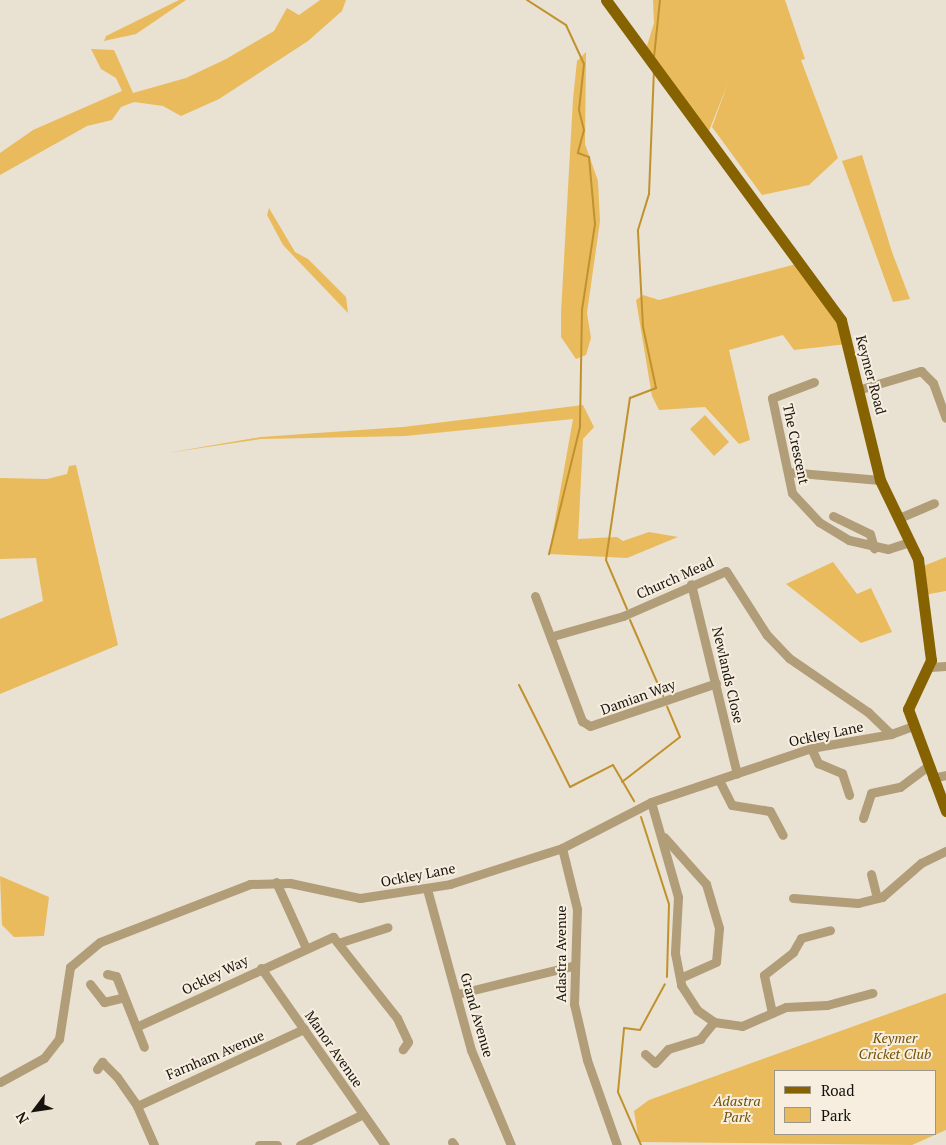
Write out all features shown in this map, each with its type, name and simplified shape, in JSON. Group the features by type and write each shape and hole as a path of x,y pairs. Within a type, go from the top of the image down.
{"main road":[{"name":"Keymer Road","path":"606,0 837,312 860,389 880,480 910,542 920,572 930,667"},
{"path":"930,667 908,709 927,767 945,808"}],"street":[{"path":"860,389 921,371 933,383 946,418"},
{"name":"The Crescent","path":"814,382 772,398 792,493 805,511 829,529 874,548 888,549 910,542"},
{"path":"788,472 880,480"},
{"path":"899,518 934,503"},
{"path":"833,516 870,534 874,548"},
{"name":"Church Mead","path":"553,636 623,616 691,584 726,572 767,635 789,658 868,712 890,734"},
{"name":"Newlands Close","path":"691,584 737,774"},
{"name":"Damian Way","path":"535,596 553,636 582,721 590,726 716,683"},
{"path":"930,667 946,666"},
{"name":"Ockley Lane","path":"0,1082 44,1058 59,1039 70,967 84,951 250,884 276,882 360,898 427,889 562,848 651,802 811,748 890,734 913,726"},
{"path":"811,748 818,763 842,773 849,795"},
{"path":"863,818 871,793 900,787 927,767"},
{"path":"932,778 946,775"},
{"path":"719,780 732,805 770,812 783,836"},
{"path":"651,802 662,834 678,897 675,953 680,978 690,1002 714,1022 742,1026 794,1005 836,1004 872,993"},
{"path":"662,834 706,884 719,928 716,962 680,978"},
{"name":"Adastra Avenue","path":"562,848 577,909 572,966 581,1039 617,1145"},
{"path":"793,898 858,903 877,898 896,888 921,863 946,851"},
{"path":"871,874 877,898"},
{"path":"276,882 305,946"},
{"name":"Grand Avenue","path":"427,889 481,1080 511,1145"},
{"name":"Ockley Way","path":"136,1027 326,937 338,943 388,927"},
{"path":"772,1013 764,975 793,952 801,938 830,930"},
{"path":"338,943 397,1018 408,1042 403,1049"},
{"path":"457,994 572,966"},
{"name":"Manor Avenue","path":"261,968 385,1145"},
{"path":"107,974 116,976 121,998 144,1047"},
{"path":"90,984 104,1002 121,998"},
{"path":"645,1054 658,1066 668,1049 700,1039 714,1022"},
{"name":"Farnham Avenue","path":"137,1106 304,1029"},
{"path":"114,1061 100,1066 137,1106 154,1145"},
{"path":"300,1145 363,1114"},
{"path":"259,1145 276,1145"}],"green space":[{"path":"179,0 186,0 136,34 104,41 106,36"},
{"path":"320,0 346,0 342,11 308,41 219,99 181,116 163,106 134,102 121,107 112,120 87,126 0,175 0,153 33,130 122,91 116,78 101,69 91,49 114,50 133,93 186,78 226,59 274,31 287,8 299,15"},
{"path":"653,0 785,0 805,59 801,60 838,158 809,185 762,195 712,127 728,83 709,131 646,49 654,23"},
{"path":"586,52 585,144 598,181 600,221 587,313 591,338 586,355 576,359 561,337 561,313 573,99 577,61"},
{"path":"862,155 892,252 910,299 893,302 842,161"},
{"path":"269,208 295,252 308,259 346,297 348,313 283,245 267,215"},
{"path":"800,263 826,297 847,344 794,350 783,335 729,350 750,440 739,444 705,407 659,410 652,396 636,300 643,295 659,300"},
{"path":"583,405 594,427 583,439 578,539 617,537 623,541 649,532 678,537 627,558 549,554 573,419 405,436 261,439 167,453 261,437 403,427"},
{"path":"705,415 729,442 714,456 690,429"},
{"path":"76,465 118,645 0,694 0,619 43,601 36,558 0,559 0,478 47,479 67,474 69,466"},
{"path":"946,557 946,591 924,595 921,567"},
{"path":"833,562 857,594 871,588 892,632 861,643 786,584"},
{"path":"0,876 49,897 44,936 14,937 2,925"},
{"name":"Adastra Park","path":"946,993 946,1130 936,1134 936,1070 774,1070 774,1135 935,1135 912,1145 639,1142 634,1111 649,1100"}],"waterway":[{"path":"527,0 566,25 584,64 579,110 584,130 578,153 589,157 595,224 582,310 580,427 549,554"},
{"path":"654,57 660,0"},
{"path":"627,609 606,560 630,398 656,388 643,327 638,230 649,194 654,72"},
{"path":"630,620 663,696"},
{"path":"519,685 570,787 613,765 634,801"},
{"path":"622,782 680,737 667,707"},
{"path":"641,817 669,904 667,977"},
{"path":"641,1145 618,1092 624,1028 640,1030 665,984"}],"park label":[{"name":"Keymer Cricket Club","path":"895,1046"}]}
